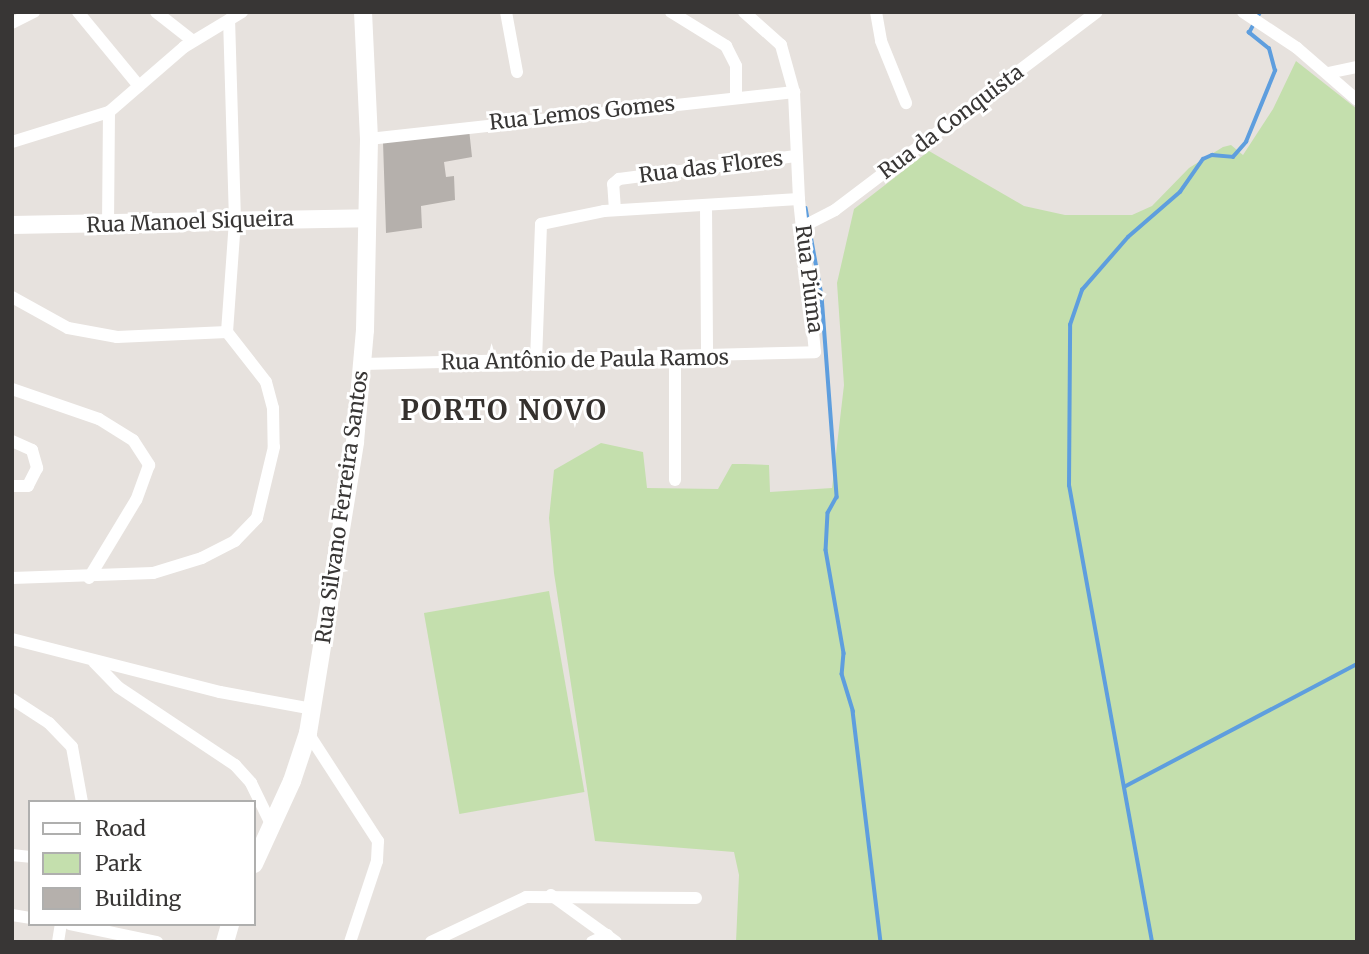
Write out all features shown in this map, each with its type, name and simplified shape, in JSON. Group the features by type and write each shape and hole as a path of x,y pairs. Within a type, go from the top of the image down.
{"street":[{"path":"12,23 34,12"},
{"path":"78,12 139,86"},
{"path":"156,12 193,41"},
{"path":"12,142 109,112 193,41 242,12"},
{"name":"Rua Silvano Ferreira Santos","path":"256,860 308,733 355,442 363,364 369,139 363,12"},
{"path":"506,12 517,72"},
{"path":"671,12 726,46 736,66 736,98"},
{"name":"Rua Piúma","path":"744,12 781,45 794,92 799,199 817,340 815,352 808,355"},
{"path":"876,12 881,41 906,103"},
{"name":"Rua da Conquista","path":"803,227 835,209 1097,12"},
{"path":"1243,12 1328,73 1357,100"},
{"path":"12,578 89,578 153,573 202,558 235,541 257,518 274,447 273,408 259,369 227,332 235,220 229,20"},
{"path":"1328,73 1357,67"},
{"name":"Rua Lemos Gomes","path":"369,139 794,92"},
{"path":"108,225 109,112"},
{"name":"Rua das Flores","path":"615,210 613,184 620,179 796,156"},
{"path":"536,360 541,224 615,210 799,199"},
{"path":"706,205 707,357"},
{"name":"Rua Manoel Siqueira","path":"12,225 367,219"},
{"path":"12,297 68,328 117,337 227,332"},
{"name":"Rua Antônio de Paula Ramos","path":"363,364 808,355"},
{"path":"675,358 675,480"},
{"path":"12,389 99,419 133,440 149,465 136,500 89,578"},
{"path":"12,441 32,450 37,468 27,486 12,486"},
{"path":"12,639 94,662 313,709"},
{"path":"94,662 118,687 235,765 251,783 272,826"},
{"path":"12,699 49,723 72,747 82,800"},
{"path":"308,733 378,841 377,861 350,942"},
{"path":"432,942 526,897 551,895 696,898"},
{"path":"551,895 611,938"},
{"path":"80,926 157,942"},
{"path":"592,942 611,938"}],"green space":[{"path":"1296,61 1357,109 1357,942 736,942 739,875 734,852 595,841 554,573 549,518 554,470 601,443 643,452 647,488 718,489 732,464 745,464 769,465 770,492 832,488 844,385 837,283 854,209 929,151 1024,206 1065,215 1132,215 1152,206 1189,168 1223,147 1231,145 1243,155 1273,109"},
{"path":"549,591 584,792 459,814 424,613"}],"building":[{"path":"469,129 472,157 444,162 446,177 454,176 455,200 421,206 422,228 386,233 383,142"}],"waterway":[{"path":"1152,942 1069,486 1070,325 1082,290 1128,237 1180,192 1203,159 1212,155 1233,157 1246,142 1275,71 1269,49 1249,33 1260,12"},
{"path":"806,208 822,296 837,497 828,513 826,550 844,653 842,674 853,711 881,942"},
{"path":"1124,787 1357,664"}],"district":[{"name":"PORTO NOVO","path":"504,410"}]}
